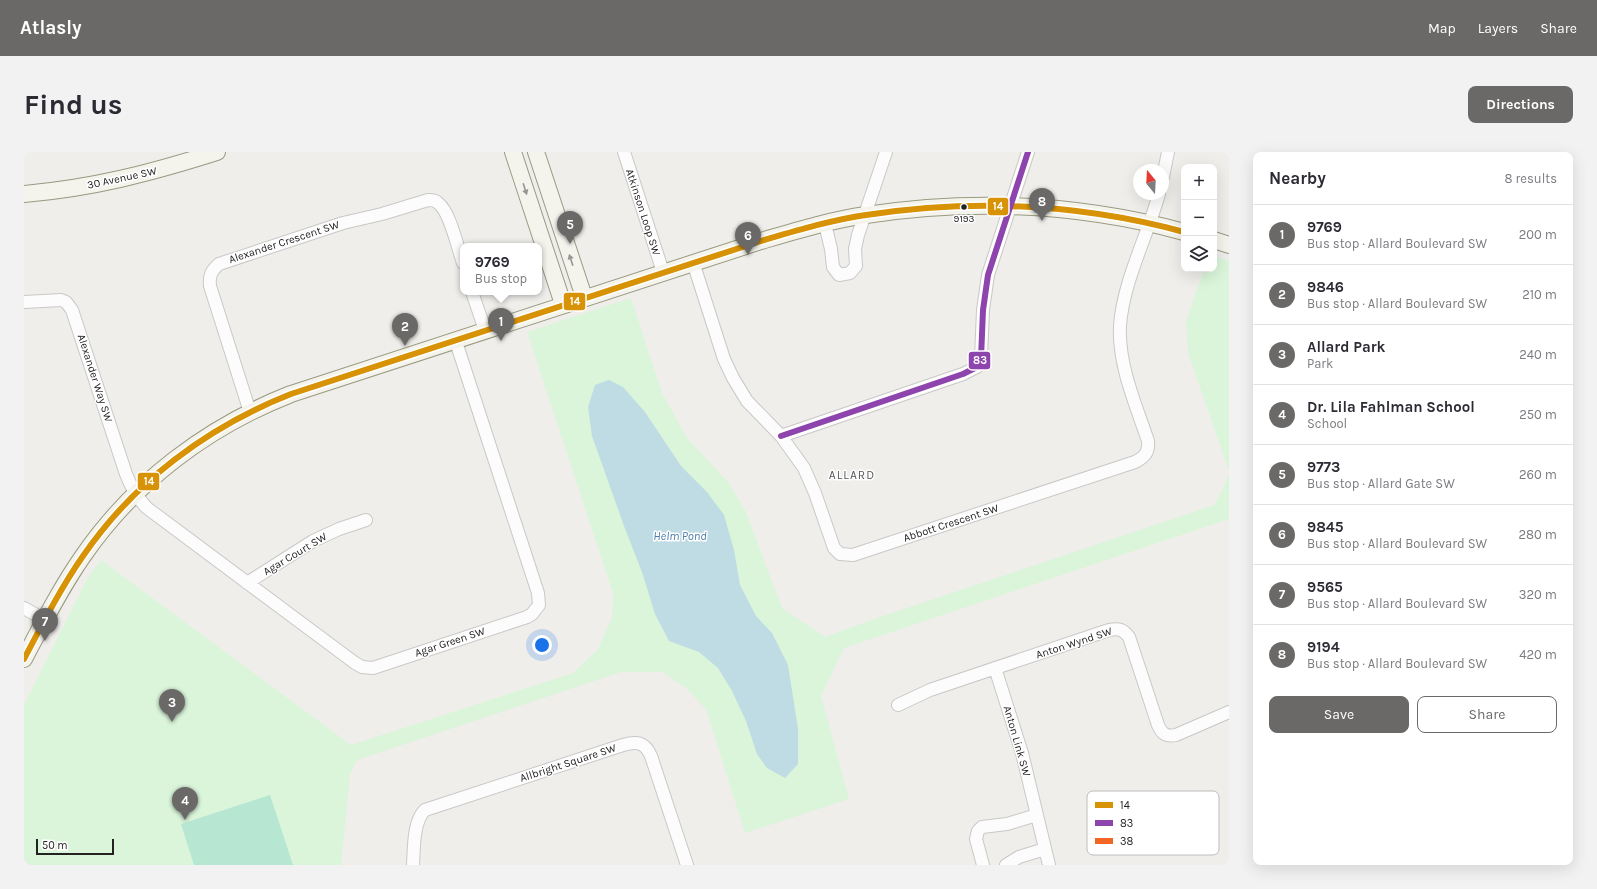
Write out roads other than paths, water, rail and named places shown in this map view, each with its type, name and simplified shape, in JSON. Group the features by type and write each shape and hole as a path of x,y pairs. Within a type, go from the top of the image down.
{"street":[{"name":"30 Avenue SW","path":"24,194 114,182 217,152"},
{"path":"513,152 563,304"},
{"path":"536,152 584,297"},
{"name":"Atkinson Loop SW","path":"624,152 663,272"},
{"path":"825,224 831,249 833,267 839,275 845,275 854,271 856,266 856,243 886,152"},
{"path":"781,436 963,374 977,367 981,358 983,310 988,275 1028,152"},
{"path":"1166,164 1168,152"},
{"name":"Alexander Crescent SW","path":"250,412 210,286 210,274 213,268 219,264 343,223 382,214 428,200 433,200 438,203 445,211 460,254"},
{"name":"Abbott Crescent SW","path":"693,262 724,359 733,378 747,401 781,436 796,457 810,480 834,548 840,554 849,556 1141,459 1147,452 1148,441 1124,366 1120,325 1129,282 1157,200"},
{"path":"24,659 82,557 112,520 160,471 213,432 250,412 312,386 693,262 761,241 865,215 940,207 1011,206 1081,212 1150,223 1181,231"},
{"path":"1217,241 1229,245"},
{"path":"473,295 485,330"},
{"name":"Alexander Way SW","path":"24,302 61,300 66,302 72,310 126,474 135,495"},
{"name":"Agar Green SW","path":"135,495 147,508 247,583 356,663 366,668 373,668 527,617 536,610 539,605 538,593 455,339"},
{"name":"Agar Court SW","path":"247,583 313,541 339,529 366,520"},
{"path":"24,608 45,620"},
{"name":"Anton Wynd SW","path":"898,705 930,690 1109,630 1120,629 1129,637 1158,725 1164,734 1167,736 1176,735 1229,712"},
{"name":"Anton Link SW","path":"995,668 1022,753 1049,865"},
{"name":"Allbright Square SW","path":"413,865 417,822 425,810 635,742 641,743 645,746 651,756 687,865"},
{"path":"984,865 976,839 978,831 982,827 1007,824 1037,815"},
{"path":"1006,865 1019,857 1045,849"}],"water":[{"name":"Helm Pond","path":"609,380 623,387 645,412 681,466 707,492 724,515 734,550 740,585 756,616 772,633 788,665 798,729 798,764 785,778 767,768 757,754 746,721 732,691 718,668 699,652 669,641 655,614 642,572 592,436 588,407 595,385"}],"place":[{"name":"9193","path":"964,207"},
{"name":"9194","path":"1042,221"},
{"name":"9773","path":"570,244"},
{"name":"9845","path":"748,255"},
{"name":"9769","path":"501,341"},
{"name":"9846","path":"405,346"},
{"name":"9565","path":"45,641"},
{"name":"Allard Park","path":"172,722"},
{"name":"Dr. Lila Fahlman School","path":"185,820"}],"district":[{"name":"ALLARD","path":"852,475"}]}
